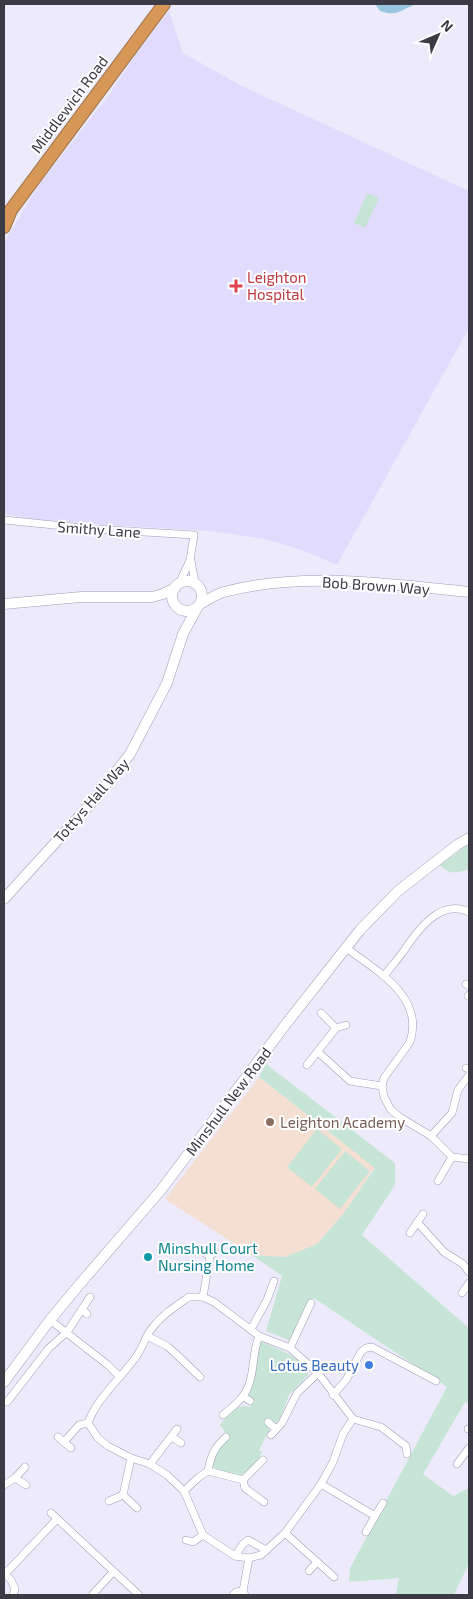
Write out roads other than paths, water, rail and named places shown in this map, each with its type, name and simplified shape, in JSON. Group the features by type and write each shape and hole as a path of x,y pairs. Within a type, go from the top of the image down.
{"highway":[{"name":"Middlewich Road","path":"4,227 11,210 164,4"}],"street":[{"name":"Smithy Lane","path":"4,520 94,529 194,535 190,560"},
{"path":"152,597 185,611 198,606 202,597 201,590 197,585 190,560"},
{"path":"177,607 173,600 173,594 190,560"},
{"name":"Bob Brown Way","path":"197,585 223,592 269,584 326,580 469,592"},
{"path":"4,604 81,597 152,597 163,594 184,581 197,585"},
{"name":"Bob Brown Way","path":"198,606 223,592"},
{"name":"Tottys Hall Way","path":"4,899 95,799 130,754 167,683 183,634 198,606"},
{"name":"Tottys Hall Way","path":"177,607 183,634"},
{"name":"Minshull New Road","path":"4,1382 78,1285 161,1190 345,947 376,912 398,891 450,850 469,838"},
{"path":"384,976 418,930 441,911 459,909 469,912"},
{"path":"345,947 384,976 400,991 407,1000 413,1016 410,1042 386,1074 382,1086 384,1097 391,1110 431,1136 452,1157 469,1159"},
{"path":"321,1013 336,1028"},
{"path":"308,1065 336,1028 346,1025"},
{"path":"318,1052 350,1081 382,1086"},
{"path":"431,1136 452,1112 458,1090 469,1075"},
{"path":"438,1181 452,1157"},
{"path":"410,1233 423,1214"},
{"path":"417,1222 444,1252 463,1264 469,1272"},
{"path":"203,1297 210,1253"},
{"path":"251,1329 267,1300 274,1281"},
{"path":"462,1293 469,1283"},
{"path":"11,1400 49,1348 85,1312 90,1297"},
{"path":"88,1423 95,1407 138,1353 158,1320 174,1306 189,1298 203,1297 214,1302 259,1336 290,1348 318,1373 353,1420 381,1427 406,1446 407,1454"},
{"path":"290,1348 311,1304"},
{"path":"50,1320 120,1377"},
{"path":"147,1336 172,1350 200,1377"},
{"path":"223,1414 243,1396 250,1380 259,1336"},
{"path":"333,1395 346,1380 361,1352 366,1348 372,1347 436,1381"},
{"path":"268,1422 274,1432 282,1423 297,1393 318,1373"},
{"path":"243,1396 250,1401"},
{"path":"88,1423 98,1438 108,1446 131,1458 150,1464 167,1475 184,1491 203,1535 234,1556 249,1558 260,1555 285,1533 321,1484 333,1462 343,1434 353,1420"},
{"path":"71,1448 61,1439 79,1425 88,1423"},
{"path":"150,1464 177,1429"},
{"path":"172,1437 181,1443"},
{"path":"184,1491 208,1471 212,1455 218,1444 226,1437"},
{"path":"457,1464 469,1448"},
{"path":"123,1495 131,1458"},
{"path":"243,1480 264,1460"},
{"path":"4,1485 15,1478 25,1467"},
{"path":"208,1471 243,1480"},
{"path":"15,1478 26,1486"},
{"path":"243,1480 245,1488 264,1502"},
{"path":"321,1484 375,1516"},
{"path":"109,1501 123,1495"},
{"path":"123,1495 137,1508"},
{"path":"366,1532 383,1503"},
{"path":"51,1513 139,1595"},
{"path":"13,1595 15,1588 12,1580 4,1574 57,1519"},
{"path":"285,1533 334,1577"},
{"path":"190,1543 203,1535"},
{"path":"234,1556 248,1540 266,1550"},
{"path":"233,1595 236,1592 244,1593 249,1558"},
{"path":"309,1571 317,1562"},
{"path":"92,1592 113,1572"}],"water":[{"path":"375,4 416,4 399,12 386,13 380,11"}],"place":[{"name":"Leighton Hospital","path":"236,286"},
{"name":"Leighton Academy","path":"270,1122"},
{"name":"Minshull Court Nursing Home","path":"148,1257"},
{"name":"Lotus Beauty","path":"369,1365"}]}
